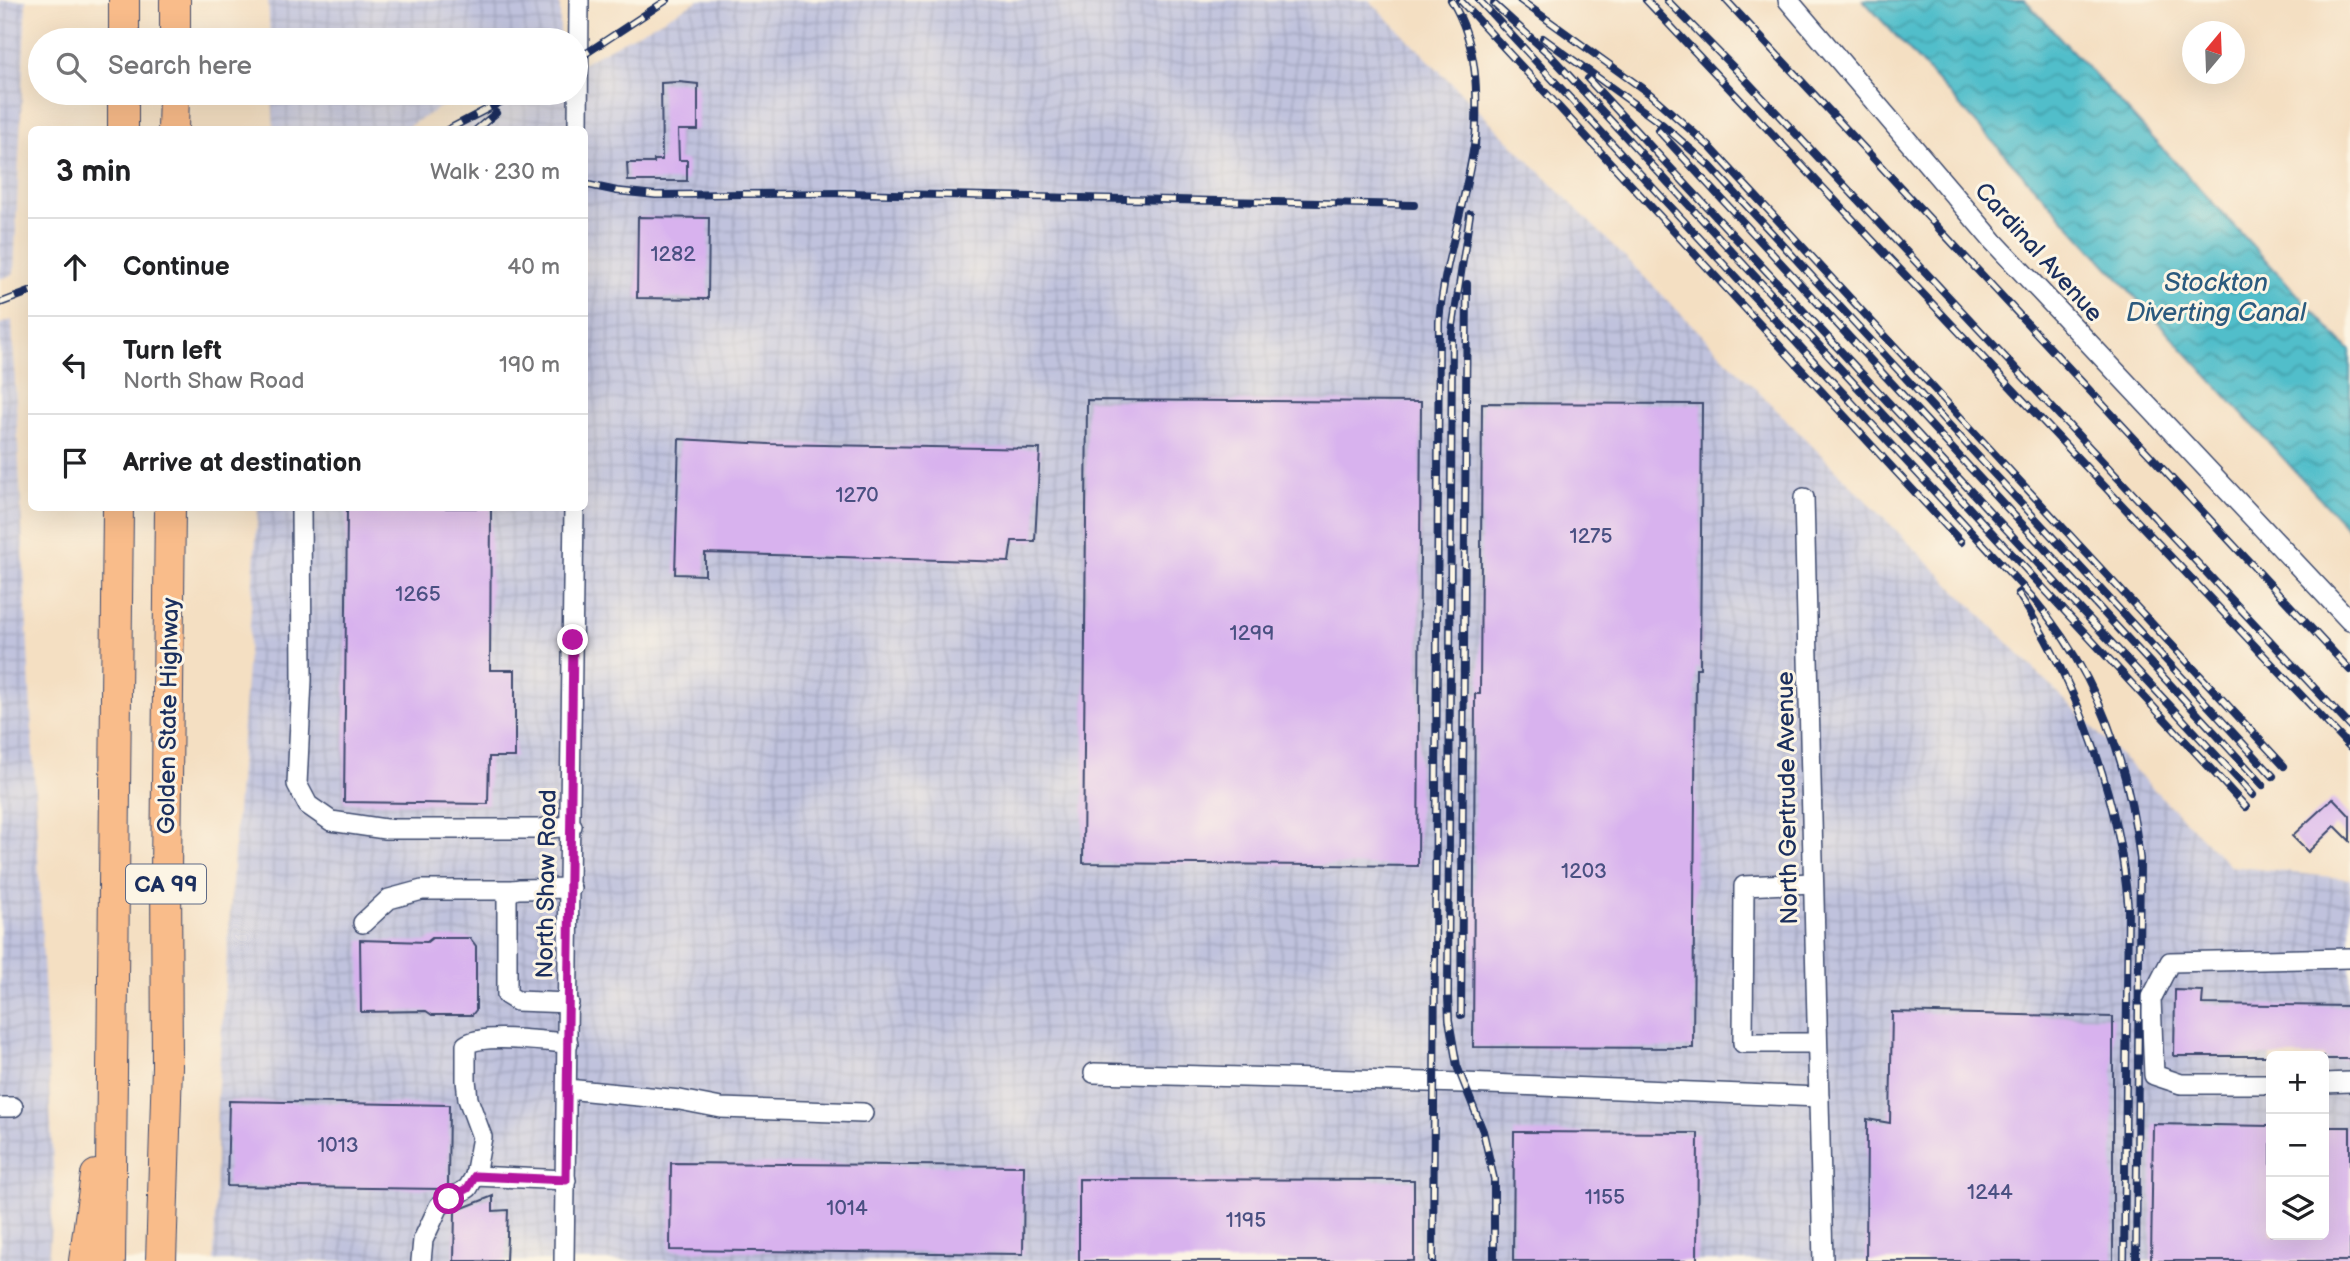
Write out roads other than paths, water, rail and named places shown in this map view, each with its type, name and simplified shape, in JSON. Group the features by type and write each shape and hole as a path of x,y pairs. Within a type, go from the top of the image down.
{"highway":[{"path":"124,0 124,28"},
{"path":"174,28 175,0"},
{"path":"123,126 124,105"},
{"path":"173,126 174,105"},
{"name":"Golden State Highway","path":"110,1261 118,511"},
{"name":"Golden State Highway","path":"161,1257 167,1066 170,511"},
{"path":"84,1261 113,1050"}],"street":[{"path":"579,0 579,28"},
{"name":"Cardinal Avenue","path":"1788,0 1994,242 2350,621"},
{"path":"578,105 578,126"},
{"name":"North Gertrude Avenue","path":"1804,498 1823,1261"},
{"path":"301,511 302,680 297,784 308,806 331,821 385,829 538,829 572,826"},
{"name":"North Shaw Road","path":"564,1261 575,511"},
{"path":"1814,883 1744,886 1743,1043 1817,1043"},
{"path":"363,923 389,899 422,890 571,888"},
{"path":"513,890 507,896 507,996 517,1001 569,1003"},
{"path":"2266,1084 2181,1084 2154,1075 2151,999 2170,962 2350,958"},
{"path":"421,1261 423,1240 439,1206 468,1188 475,1176 482,1137 468,1099 466,1045 474,1039 498,1038 568,1043"},
{"path":"1094,1073 1463,1083 1818,1097"},
{"path":"2329,1083 2350,1082"},
{"path":"567,1089 680,1100 721,1108 863,1113"},
{"path":"475,1176 566,1180"}],"water":[{"name":"Stockton Diverting Canal","path":"1863,0 2025,0 2350,351 2350,531"}],"railway":[{"path":"588,52 667,0"},
{"path":"1451,0 1467,35 1475,71 1475,147"},
{"path":"1460,0 1961,542"},
{"path":"1479,0 2033,598 2075,656 2092,688 2106,720 2128,788 2140,859 2136,1261"},
{"path":"1520,0 1650,94 1710,147 2284,766"},
{"path":"1646,0 2350,747"},
{"path":"1667,0 1742,76 2350,726"},
{"path":"1726,0 2350,670"},
{"path":"1494,4 1550,55 2246,807"},
{"path":"1543,38 1663,125 1710,166 2273,776"},
{"path":"1588,79 2253,795"},
{"path":"455,126 495,105"},
{"path":"481,126 496,113"},
{"path":"1658,130 2263,785"},
{"path":"1433,1261 1439,322 1446,275 1475,138"},
{"path":"588,185 656,195 845,193 1414,205"},
{"path":"1470,214 1452,332 1448,996 1457,1066 1483,1131 1494,1179 1494,1261"},
{"path":"1461,1015 1467,284"},
{"path":"0,303 28,292"},
{"path":"2018,593 2040,629 2077,704 2105,783 2123,864 2128,906 2124,1261"}]}
